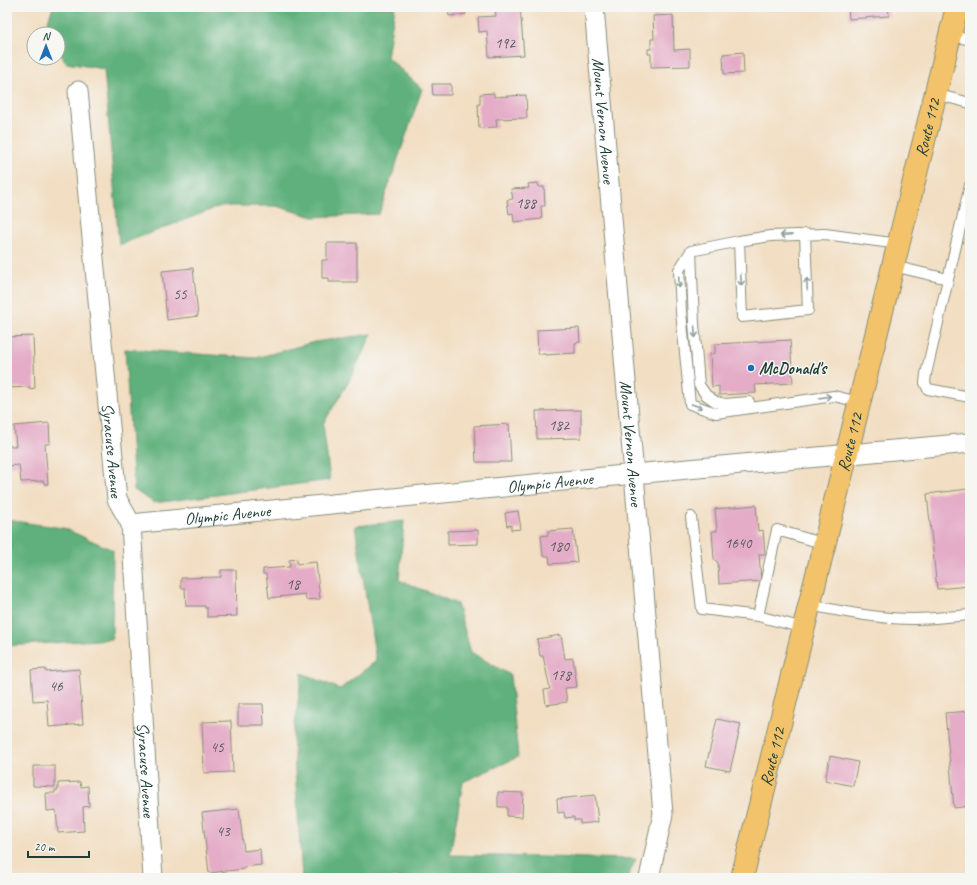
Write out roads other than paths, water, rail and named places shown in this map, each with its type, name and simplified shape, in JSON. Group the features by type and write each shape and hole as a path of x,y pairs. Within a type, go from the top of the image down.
{"main road":[{"name":"Route 112","path":"742,878 935,94 960,37 957,7"}],"street":[{"name":"Mount Vernon Avenue","path":"594,7 663,814 649,878"},
{"name":"Syracuse Avenue","path":"78,91 117,499 131,524 153,878"},
{"name":"Olympic Avenue","path":"131,524 634,474 970,443"}],"lane":[{"path":"935,94 970,103"},
{"path":"970,185 925,383 928,389 970,397"},
{"path":"739,241 742,318 808,310 806,234"},
{"path":"859,402 834,396 716,413 690,404 681,312 679,270 691,251 770,236 825,234 899,244"},
{"path":"691,251 699,385 706,395 716,402 725,404 769,400 794,402"},
{"path":"893,266 948,279"},
{"path":"691,517 702,609 758,616 804,628"},
{"path":"758,616 777,530 825,544"},
{"path":"810,605 858,615 884,618 915,619 970,615"}],"place":[{"name":"McDonald's","path":"751,368"}]}
